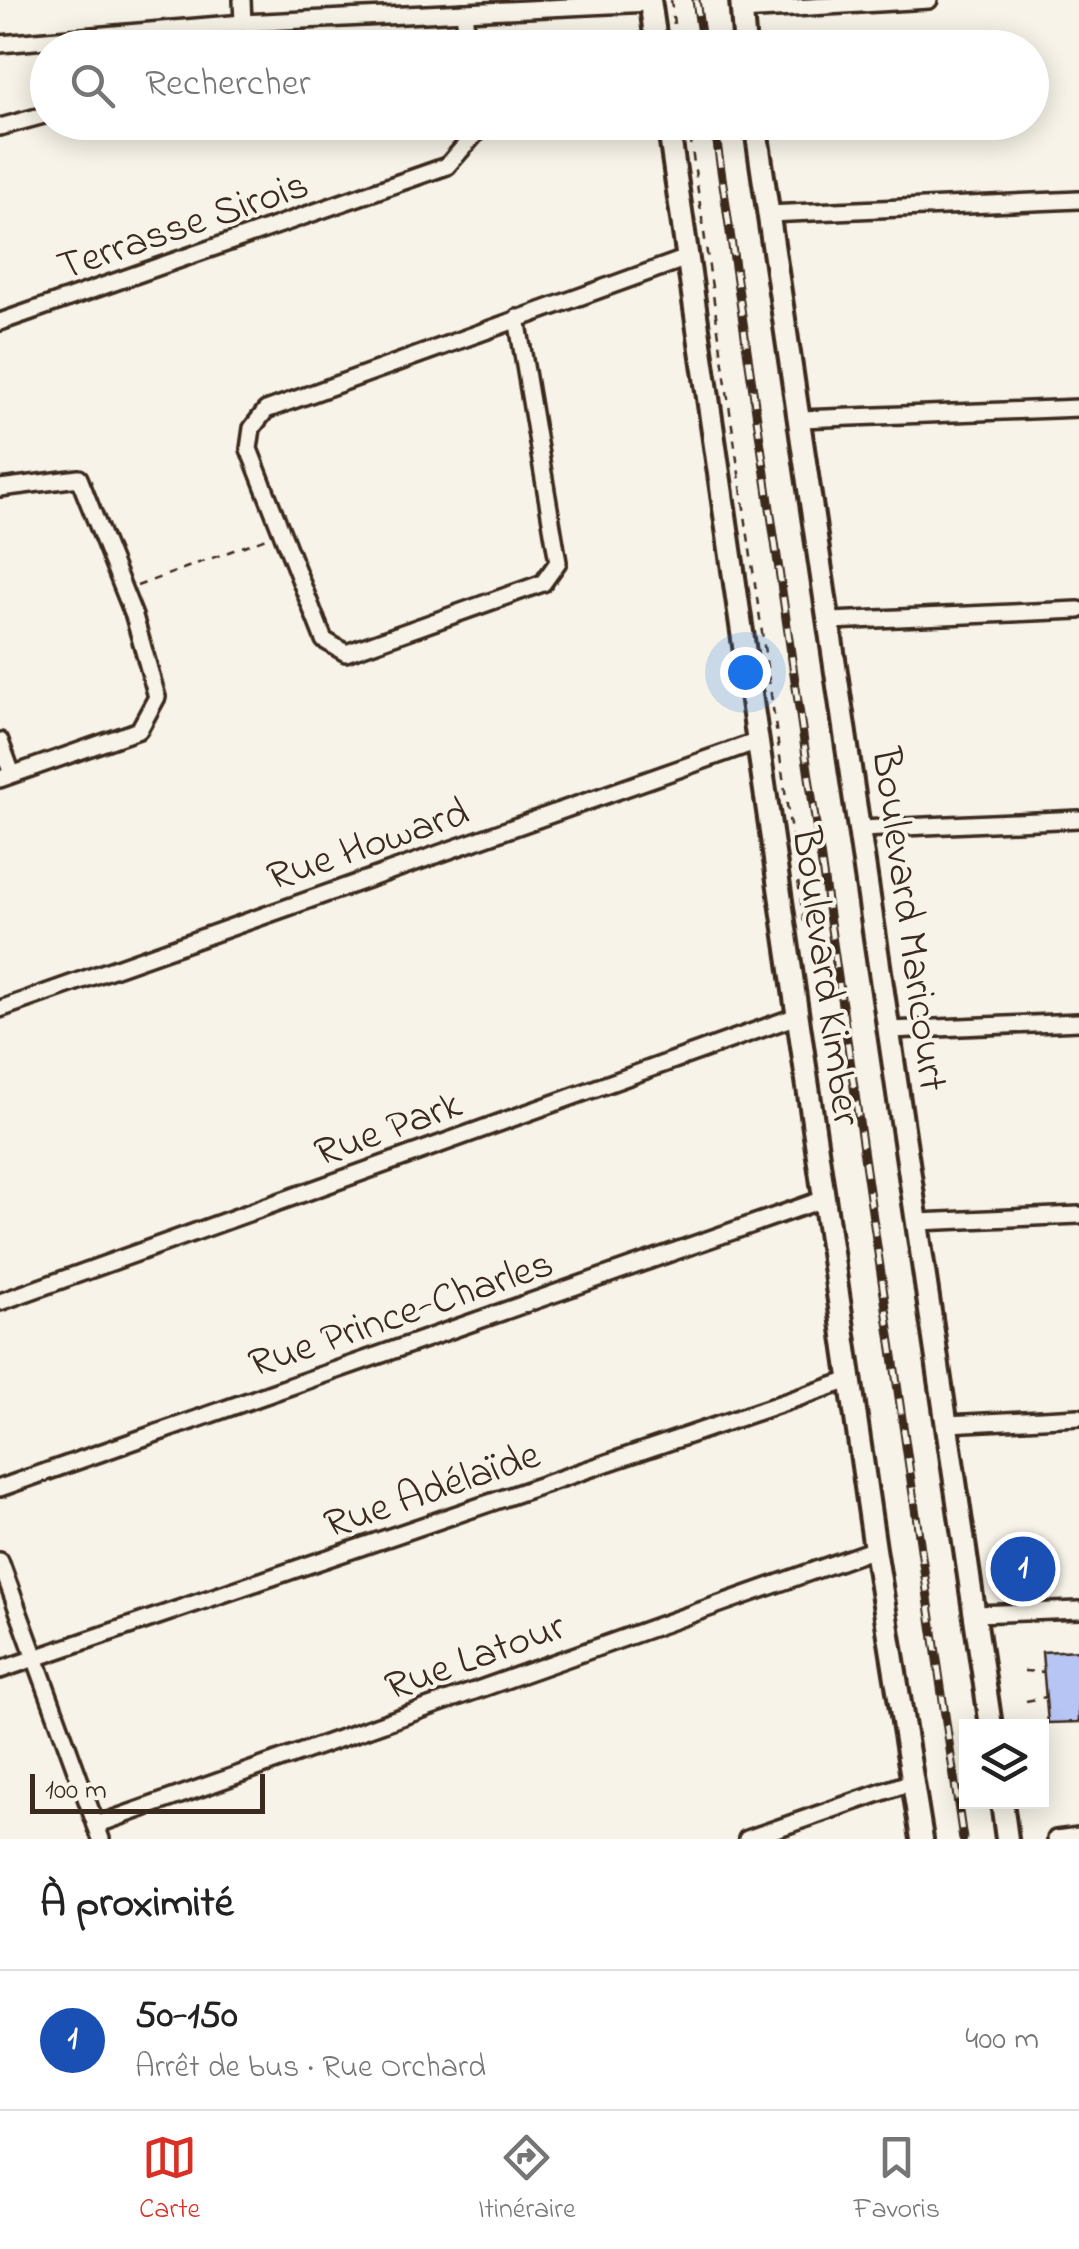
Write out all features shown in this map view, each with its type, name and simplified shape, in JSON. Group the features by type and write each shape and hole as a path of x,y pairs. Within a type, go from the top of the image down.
{"street":[{"path":"242,0 243,23"},
{"path":"741,6 928,0"},
{"path":"198,30 243,23 657,1 657,30"},
{"path":"464,12 466,30"},
{"path":"0,44 30,42"},
{"path":"0,127 7,129 30,121"},
{"name":"Terrasse Sirois","path":"0,322 447,166 470,140"},
{"name":"Boulevard Kimber","path":"671,140 875,1549 922,1839"},
{"name":"Boulevard Maricourt","path":"758,140 990,1719"},
{"path":"768,214 1079,200"},
{"path":"517,318 558,562 543,583 346,653 324,640 248,450 252,428 266,410 517,318 687,258"},
{"path":"801,419 1079,408"},
{"path":"0,488 79,478 124,590 157,697 138,730 6,776 0,741"},
{"path":"831,621 1079,610"},
{"name":"Rue Howard","path":"0,1009 758,741"},
{"path":"861,829 1079,819"},
{"name":"Rue Park","path":"0,1302 797,1016"},
{"path":"890,1030 1079,1022"},
{"name":"Rue Prince-Charles","path":"0,1488 824,1199"},
{"path":"918,1222 1079,1215"},
{"name":"Rue Adélaïde","path":"0,1670 850,1380"},
{"path":"947,1424 1079,1418"},
{"name":"Rue Latour","path":"98,1832 875,1549"},
{"path":"0,1561 98,1832"},
{"path":"975,1614 1079,1610"},
{"path":"748,1839 914,1781"},
{"path":"1003,1809 1007,1839"},
{"path":"1056,1839 1079,1836"}],"path":[{"path":"657,1 669,30"},
{"path":"124,590 281,532"},
{"path":"1024,1672 1044,1672"},
{"path":"1026,1701 1046,1697"}],"building":[{"path":"1079,1650 1079,1722 1049,1723 1042,1652"}],"railway":[{"path":"696,0 700,30"},
{"path":"717,140 963,1839"}],"place":[{"name":"50-150","path":"1023,1569"}]}
